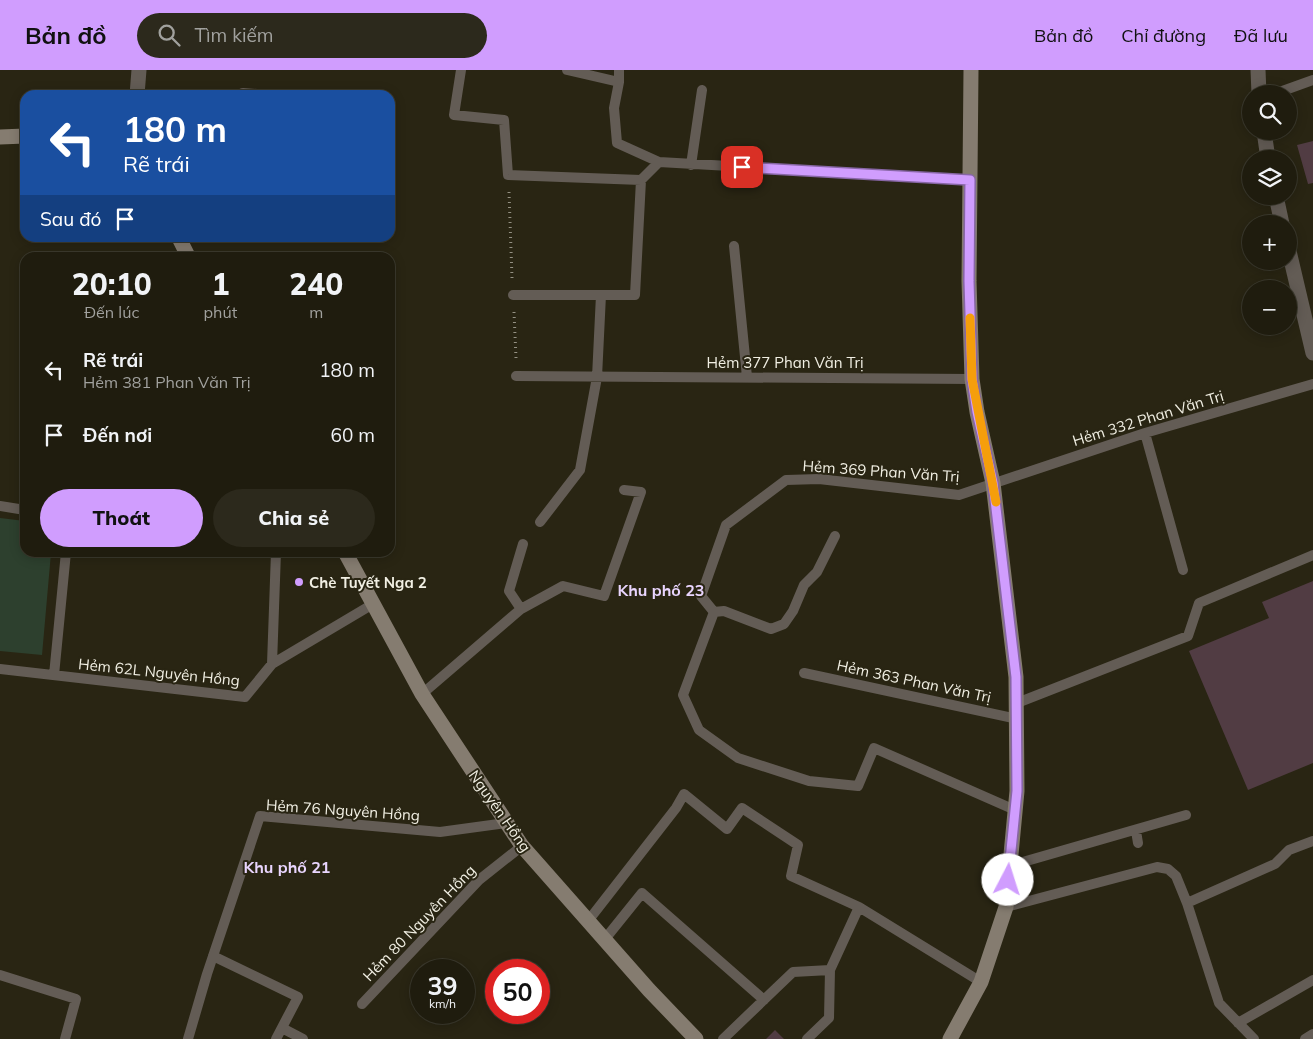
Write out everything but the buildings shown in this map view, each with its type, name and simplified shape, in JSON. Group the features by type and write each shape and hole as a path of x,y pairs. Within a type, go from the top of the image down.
{"main road":[{"path":"950,1039 981,982 1006,907 1017,791 1018,718 1016,677 993,483 977,412 972,379 969,281 971,70"},
{"path":"0,137 20,136"},
{"name":"Nguyên Hồng","path":"348,557 422,694 522,846 696,1039"}],"street":[{"path":"137,90 139,70"},
{"path":"1258,70 1259,85"},
{"path":"1293,270 1313,353"}],"lane":[{"path":"461,70 454,115 504,120 508,175 641,180"},
{"path":"567,70 619,82"},
{"path":"619,70 619,82 614,108 617,143 659,162 970,180"},
{"path":"1297,86 1313,80"},
{"path":"691,164 702,90"},
{"path":"513,295 635,295 641,180 659,162"},
{"path":"734,246 747,377"},
{"path":"540,522 580,470 597,377 601,295"},
{"name":"Hẻm 377 Phan Văn Trị","path":"516,376 972,379"},
{"name":"Hẻm 332 Phan Văn Trị","path":"993,483 1145,433 1313,384"},
{"path":"1145,433 1183,570"},
{"name":"Hẻm 369 Phan Văn Trị","path":"714,612 701,596 726,525 786,480 819,480 959,495 993,483"},
{"path":"422,694 521,609 563,586 604,596 641,492 624,490"},
{"path":"0,506 20,509"},
{"path":"835,536 817,572 804,585 794,611 784,624 771,629 724,611 714,612 683,695 699,730 738,758 809,781 858,786 874,748 1015,810"},
{"path":"521,609 509,591 523,544"},
{"path":"1017,703 1188,636 1199,603 1313,555"},
{"path":"54,675 66,557"},
{"path":"272,664 276,557"},
{"name":"Hẻm 62L Nguyên Hồng","path":"0,669 245,697 272,664 373,604"},
{"name":"Hẻm 363 Phan Văn Trị","path":"804,673 1018,718"},
{"path":"588,921 676,808 684,794 727,829 742,808 798,845 791,876 859,907 981,982"},
{"path":"1009,866 1136,831 1186,815"},
{"name":"Hẻm 76 Nguyên Hồng","path":"188,1039 213,956 260,816 440,832 506,822"},
{"path":"1136,831 1138,843"},
{"path":"1187,903 1275,864 1289,850 1313,841"},
{"name":"Hẻm 80 Nguyên Hồng","path":"362,1004 479,880 522,846"},
{"path":"1006,907 1157,867 1168,869 1176,876 1187,903 1219,1003 1254,1039"},
{"path":"605,939 642,893 764,1000"},
{"path":"807,1039 829,1018 830,970 859,907"},
{"path":"213,956 298,997 276,1039"},
{"path":"723,1039 793,972 830,970"},
{"path":"0,975 76,999 65,1039"},
{"path":"1238,1023 1313,980"},
{"path":"282,1028 303,1039"},
{"path":"1305,1039 1313,1034"}],"green space":[{"path":"0,518 20,520 20,557 51,557 42,655 0,651"}],"slow traffic":[{"path":"970,318 972,379 996,502"}],"place":[{"name":"Chè Tuyết Nga 2","path":"299,582"}],"district":[{"name":"Khu phố 23","path":"661,590"},
{"name":"Khu phố 21","path":"287,867"}],"route":[{"path":"742,167 970,180 969,281 972,379 977,412 993,483 1016,677 1018,718 1017,791 1008,880"}]}
